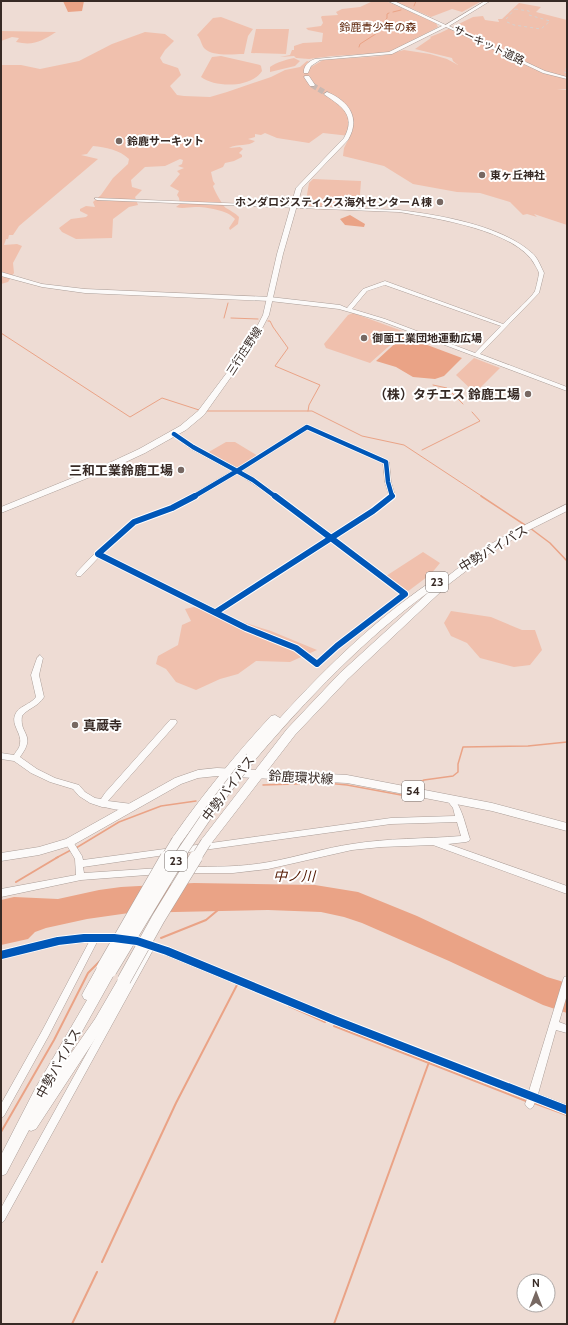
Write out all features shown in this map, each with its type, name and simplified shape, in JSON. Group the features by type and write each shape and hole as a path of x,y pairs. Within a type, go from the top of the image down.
{"highway":[{"name":"中勢バイパス","path":"2,1167 40,1094 171,867 246,763 342,656 390,617 436,582 487,550 567,507"},
{"path":"2,1167 99,1023 158,919 206,842 256,775 291,732 344,676 446,582 487,550"},
{"name":"23","path":"228,772 294,699 342,656"},
{"path":"40,1094 83,1006 158,870 194,816 228,772"}],"main road":[{"path":"390,1 446,26"},
{"path":"312,85 307,74 308,66 315,60 326,57 390,53 446,26"},
{"name":"三行庄野線","path":"1,510 112,465 174,434 190,423 202,411 250,346 266,315 294,207 301,186 346,139 351,131 352,118 348,111 344,106 327,94"},
{"name":"鈴鹿環状線","path":"1,857 72,846 132,807 178,781 206,772 347,779 526,814 567,827"}],"street":[{"path":"446,26 488,1"},
{"name":"サーキット道路","path":"446,26 538,70 567,77"},
{"path":"97,199 388,210 421,214 493,232 517,242 536,257 541,266 543,277 541,286 537,292 476,355"},
{"path":"1,270 32,280 80,288 233,297"},
{"path":"1,274 42,285 85,291 270,298 316,303 349,309 567,389"},
{"path":"349,309 365,290 385,283 505,326"},
{"path":"79,574 98,554 134,522 141,518 169,510 236,472 307,427 386,462 388,482 392,496 374,511 216,612"},
{"path":"98,554 246,628 296,648 317,664 337,646 405,594 253,480 193,449 174,434"},
{"path":"16,758 24,742 18,722 18,716 23,710 36,703 40,697 35,675 40,658"},
{"path":"102,804 113,789 173,722"},
{"path":"1,756 16,758 34,771 53,780 76,787 82,794 102,804 132,807"},
{"path":"1,893 80,877 178,870 233,870 268,866 352,847 466,839 456,808 450,799"},
{"path":"79,864 391,821 459,819"},
{"path":"433,842 567,890"},
{"path":"72,846 78,858 80,877"},
{"path":"1,1113 45,1034 95,938"},
{"path":"1,955 58,941 95,938 122,939 151,946 238,979 531,1100 567,1110"},
{"path":"1,1218 151,946"},
{"path":"531,1100 567,980"},
{"path":"553,1025 567,1030"}],"green space":[{"name":"鈴鹿青少年の森","path":"373,1 386,1 436,23 438,27 393,51 385,53 309,59 296,58 294,56 280,57 290,55 292,50 294,50 294,46 303,43 322,42 323,33 308,30 306,28 321,26 323,23 322,16 338,15 336,12 342,9 360,7"},
{"name":"鈴鹿青少年の森","path":"394,1 482,1 462,12 452,9 431,17"},
{"name":"鈴鹿サーキット","path":"519,3 541,7 536,12 567,20 567,89 557,90 567,90 567,225 534,214 537,217 527,214 523,215 510,202 480,193 457,192 413,184 384,166 343,156 344,148 350,136 323,133 309,143 277,138 265,133 261,135 255,134 255,137 248,139 255,141 252,143 229,148 240,147 243,149 239,153 242,157 225,163 223,167 211,172 215,184 213,186 221,201 226,208 239,217 238,224 230,230 229,228 235,219 227,213 205,208 176,207 180,204 177,195 179,191 170,186 180,174 177,171 184,168 178,166 182,164 183,160 180,159 165,166 145,167 131,180 132,187 142,190 135,197 138,205 129,207 113,219 112,238 76,239 62,232 59,228 71,219 86,217 88,215 80,211 80,209 86,206 95,207 93,202 101,195 113,178 128,164 129,159 121,153 102,147 93,146 87,154 81,155 98,159 19,226 13,235 9,235 8,239 6,239 4,245 17,244 22,246 13,263 14,273 8,282 1,284 1,65 21,65 40,69 79,61 112,44 145,32 165,34 174,41 165,50 160,58 163,63 178,68 181,75 170,86 177,95 210,97 271,77 285,70 300,67 307,61 310,62 305,67 311,67 323,60 381,56 404,50 430,54 447,59 458,65 452,58 415,49 431,38 430,37 473,17 483,16 485,20 499,22 498,19 502,19"},
{"path":"221,17 253,29 248,36 244,54 217,54 204,48 197,35 213,18"},
{"path":"256,29 289,29 286,54 251,53"},
{"path":"1,31 56,32 38,42 22,43 16,42 19,38 12,37 1,41"},
{"path":"221,56 260,65 262,71 257,77 250,81 233,84 215,83 207,81 201,77 212,57"},
{"path":"294,58 300,61 295,66 270,72 270,67 273,65 281,61"},
{"path":"313,179 361,181 359,208 305,206 309,183"},
{"name":"御薗工業団地運動広場","path":"353,313 405,332 370,363 326,348 324,344 348,315"},
{"path":"474,358 500,368 475,393 456,375"},
{"path":"226,442 235,442 258,456 240,467 233,467 207,453"},
{"path":"423,552 440,563 431,574 407,592 386,576"},
{"path":"194,607 271,631 317,650 290,662 256,661 238,674 220,679 196,690 176,682 166,669 156,664 158,656 178,645 182,625 191,621 185,609"},
{"path":"451,611 491,617 522,630 535,630 542,650 530,665 514,667 480,658 467,643 451,636 444,623"}],"shaded area":[{"path":"63,1 84,1 82,11 68,12"},
{"path":"350,215 365,224 364,227 345,225 340,219"},
{"path":"402,337 462,358 444,376 435,379 413,377 396,367 376,361"},
{"path":"194,883 315,885 358,892 417,916 547,977 567,983 567,1013 543,1005 449,961 362,923 321,912 268,910 129,913 87,919 46,928 35,932 28,939 1,945 1,900 14,897 58,899 121,887"}],"waterway":[{"path":"414,6 416,1"},
{"path":"393,12 401,10"},
{"path":"359,47 360,44 385,28 384,22 387,18 387,14 389,13"},
{"path":"224,318 228,303"},
{"path":"231,318 258,319"},
{"path":"268,321 270,321 288,348 275,366 320,385 309,405 308,411"},
{"path":"1,333 130,417 162,398 199,410"},
{"path":"433,385 447,388 463,404"},
{"path":"206,411 308,411"},
{"path":"308,411 312,411 362,436 404,445 483,497"},
{"path":"422,450 480,421 472,412"},
{"path":"481,496 525,525"},
{"path":"530,528 550,543 567,561"},
{"path":"412,786 424,780 453,776 458,772 458,764 463,747 528,746 567,742"},
{"path":"263,785 326,783 347,785 401,795"},
{"path":"76,848 119,822 161,806 196,801"},
{"path":"56,858 71,850"},
{"path":"16,882 58,857"},
{"path":"161,938 206,920 218,910"},
{"path":"1,1132 54,1040 88,973 100,961"},
{"path":"102,1262 176,1103 238,983"},
{"path":"289,1006 325,1022"},
{"path":"334,1026 429,1063"},
{"path":"334,1324 429,1063"},
{"path":"429,1063 526,1101"},
{"path":"534,1103 567,1115"},
{"path":"72,1324 97,1272"}],"tunnel":[{"path":"312,85 327,94"}],"railway":[{"path":"515,9 529,11 529,15 550,21 541,29 514,25 507,22 506,19 515,9"},
{"path":"567,67 564,72 567,73"}],"cycle path":[{"path":"174,434 203,453 233,469 243,474 253,480 273,494 330,538 342,547 380,575 405,594 337,646 317,664 296,648 246,628 98,554 134,522 177,506 227,477 243,467 307,427 386,462 388,482 392,496 373,511 216,612"},
{"path":"1,955 58,941 84,938 114,938 137,941 167,951 332,1019 567,1110"}],"place":[{"name":"鈴鹿サーキット","path":"119,141"},
{"name":"東ヶ丘神社","path":"482,175"},
{"name":"ホンダロジスティクス海外センターＡ棟","path":"440,202"},
{"name":"御薗工業団地運動広場","path":"364,338"},
{"name":"（株）タチエス 鈴鹿工場","path":"528,394"},
{"name":"三和工業鈴鹿工場","path":"181,470"},
{"name":"真蔵寺","path":"75,725"}],"water label":[{"name":"中ノ川","path":"294,876"}]}
